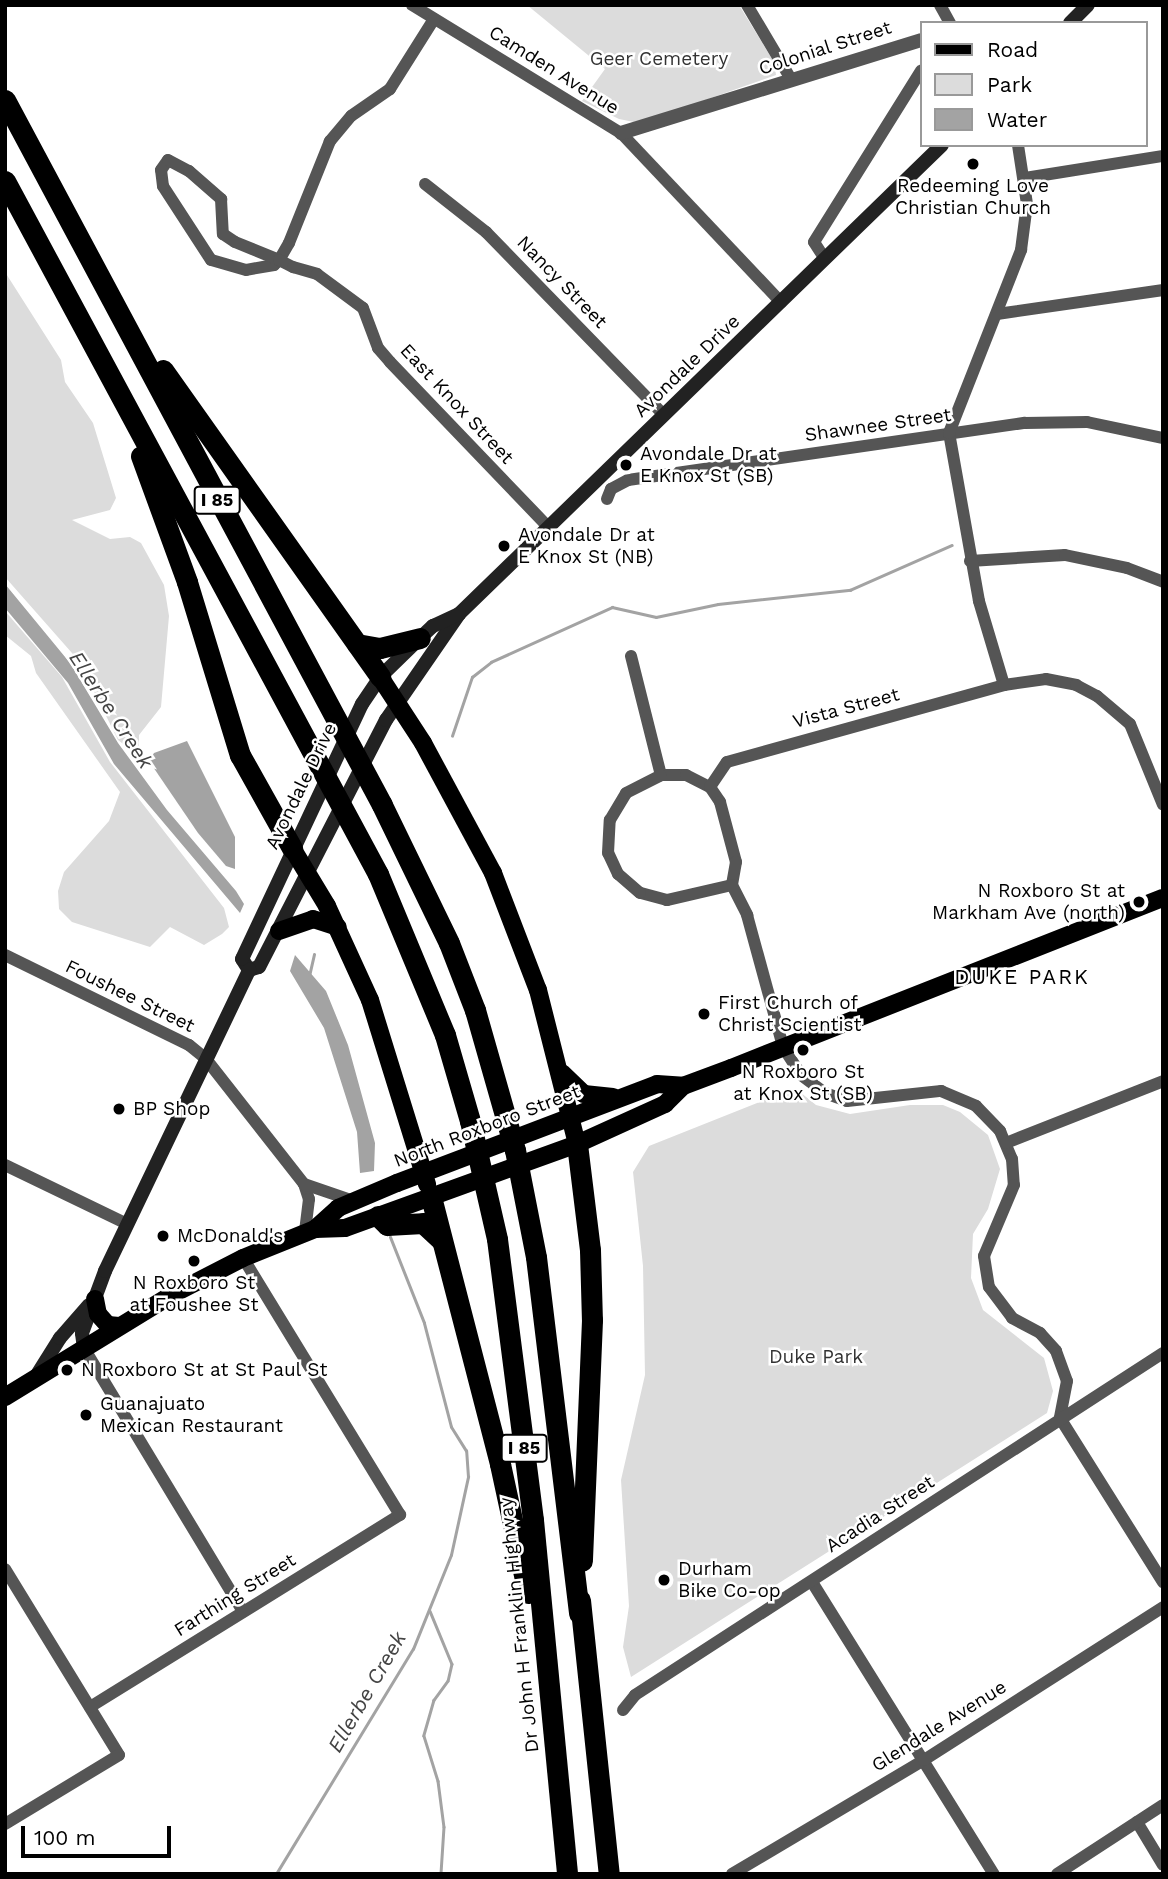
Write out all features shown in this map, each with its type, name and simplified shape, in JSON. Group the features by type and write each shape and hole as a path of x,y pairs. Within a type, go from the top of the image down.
{"highway":[{"name":"I 85","path":"5,100 382,805 449,943 504,1106 524,1195 545,1317 609,1874"},
{"name":"I 85","path":"5,181 108,374"},
{"path":"110,294 380,677"},
{"path":"108,374 168,525 240,755 292,848"},
{"name":"Dr John H Franklin Highway","path":"108,374 362,843 422,972 470,1121 490,1207 533,1520 567,1874"},
{"path":"357,644 380,648 420,638"},
{"path":"577,1144 592,1309 579,1613"},
{"path":"431,1197 500,1464 548,1691"},
{"path":"379,1216 387,1225 423,1223 441,1240"}],"main road":[{"name":"Avondale Drive","path":"84,1348 82,1333 94,1298 249,970 259,967 310,875 398,702 459,614 940,147"},
{"name":"Avondale Drive","path":"249,970 242,959 292,848 380,677 433,626 459,614"},
{"path":"380,677 398,702 493,873 538,990 577,1144"},
{"path":"292,848 338,927 382,1030 431,1197"},
{"name":"North Roxboro Street","path":"5,1397 119,1326 243,1258 310,1231 345,1228 577,1144 665,1104 683,1086 1163,898"},
{"path":"279,931 313,919 338,927"},
{"path":"559,1068 584,1094 620,1097"},
{"name":"North Roxboro Street","path":"310,1231 338,1208 424,1173 657,1084 683,1086"},
{"name":"Avondale Drive","path":"34,1379 60,1338 94,1298"},
{"path":"94,1298 98,1314 108,1325 119,1326"}],"street":[{"name":"Camden Avenue","path":"412,5 621,133 781,302"},
{"path":"747,5 791,79"},
{"path":"940,5 949,21"},
{"path":"279,260 330,141 351,116 390,89 434,19"},
{"name":"Colonial Street","path":"621,133 920,40"},
{"path":"825,259 814,242 920,73"},
{"path":"1004,685 970,561 949,433 1020,250 1026,220 1025,178 1018,147"},
{"path":"1025,178 1163,156"},
{"name":"East Knox Street","path":"279,260 269,268 246,271 211,260 163,186 161,170 168,160 208,184 221,199 223,234 317,274 363,308 378,348 548,527"},
{"name":"Nancy Street","path":"425,184 486,232 664,415"},
{"path":"997,314 1163,290"},
{"name":"Shawnee Street","path":"607,499 611,489 628,480 1025,423 1087,422 1163,438"},
{"path":"970,561 1065,555 1127,568 1163,582"},
{"path":"631,656 662,775"},
{"name":"Vista Street","path":"710,787 727,762 1004,685 1046,680 1076,685 1118,710 1141,743 1163,805"},
{"path":"732,885 667,900 640,892 618,874 608,853 610,820 625,793 662,775 687,775 710,787 720,802 736,862 732,885 751,926 783,1047 801,1075 833,1097 872,1101 942,1091 984,1112 1006,1143 1012,1159 1013,1192 987,1245 986,1276 1003,1309 1040,1333 1056,1352 1067,1381 1060,1418 1163,1582"},
{"name":"Foushee Street","path":"5,955 189,1045 206,1059 304,1185"},
{"path":"1006,1143 1163,1081"},
{"path":"5,1165 127,1224"},
{"path":"304,1185 356,1201"},
{"path":"304,1185 309,1199 310,1231"},
{"name":"Farthing Street","path":"90,1707 400,1515 243,1258"},
{"path":"84,1348 243,1612"},
{"name":"Acadia Street","path":"623,1710 635,1695 1163,1353"},
{"path":"5,1569 119,1755 5,1824"},
{"path":"812,1582 994,1874"},
{"name":"Glendale Avenue","path":"732,1874 924,1760 1163,1607"},
{"path":"1057,1874 1163,1805"},
{"path":"1137,1822 1163,1865"}],"green space":[{"name":"Geer Cemetery","path":"527,5 739,5 774,62 776,75 660,116 634,122 619,119 582,101 605,69"},
{"path":"5,272 61,360 65,382 93,423 116,498 110,510 72,520 110,539 130,537 141,543 164,585 169,616 161,707 139,735 139,756 118,740 79,661 5,577"},
{"path":"5,611 62,677 110,762 224,908 229,927 222,934 204,945 170,927 150,947 72,922 59,909 58,891 64,872 109,821 120,792 36,673 31,656 5,635"},
{"name":"Duke Park","path":"795,1088 816,1105 850,1114 910,1105 943,1105 960,1112 988,1135 1000,1169 988,1209 973,1234 971,1278 983,1310 1044,1358 1053,1391 1047,1413 631,1677 623,1647 629,1606 621,1480 645,1375 643,1266 633,1172 649,1146"}],"water":[{"path":"5,584 70,663 118,743 167,810 236,891 244,904 240,913 114,764 68,683 5,608"},
{"path":"187,741 235,837 235,869 226,866 198,833 149,761 154,753"},
{"path":"295,955 326,991 348,1045 375,1143 374,1171 360,1173 357,1132 324,1028 290,971"}],"waterway":[{"path":"452,736 472,677 491,662 612,607 656,617 718,604 850,590 952,545"},
{"path":"309,976 314,955"},
{"name":"Ellerbe Creek","path":"276,1874 413,1649 451,1555 468,1477 466,1451 451,1427 424,1323 390,1237"},
{"path":"430,1611 452,1664 448,1681 434,1700 424,1736 438,1781 444,1827 441,1874"}],"place":[{"name":"Redeeming Love Christian Church","path":"973,164"},
{"name":"Avondale Dr at E Knox St (SB)","path":"626,465"},
{"name":"Avondale Dr at E Knox St (NB)","path":"504,546"},
{"name":"N Roxboro St at Markham Ave (north)","path":"1139,902"},
{"name":"First Church of Christ Scientist","path":"704,1014"},
{"name":"N Roxboro St at Knox St (SB)","path":"803,1050"},
{"name":"BP Shop","path":"119,1109"},
{"name":"McDonald's","path":"163,1236"},
{"name":"N Roxboro St at Foushee St","path":"194,1261"},
{"name":"N Roxboro St at St Paul St","path":"67,1370"},
{"name":"Guanajuato Mexican Restaurant","path":"86,1415"},
{"name":"Durham Bike Co-op","path":"664,1580"}],"district":[{"name":"DUKE PARK","path":"1022,977"}]}
